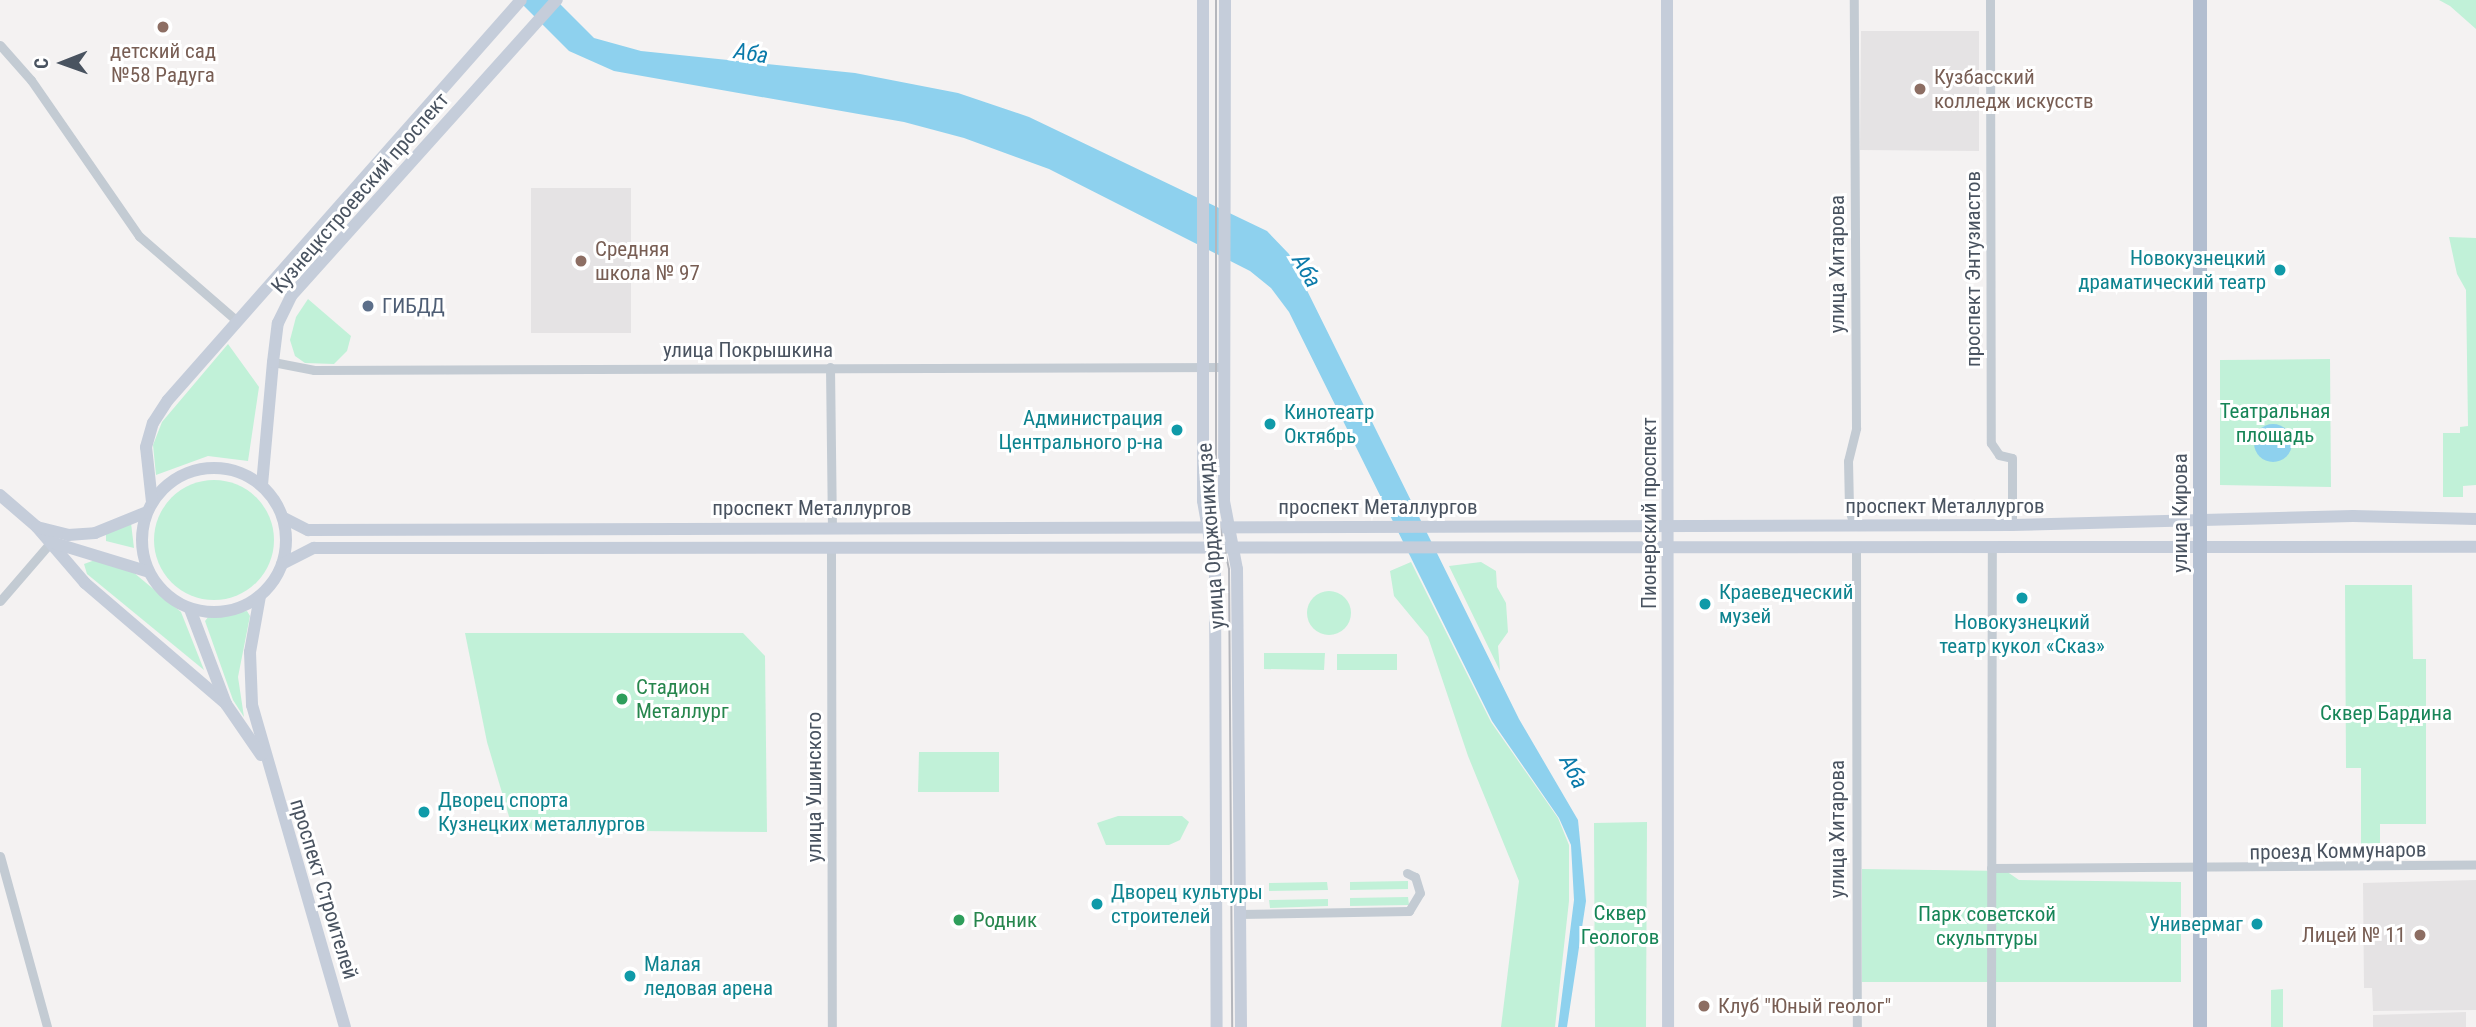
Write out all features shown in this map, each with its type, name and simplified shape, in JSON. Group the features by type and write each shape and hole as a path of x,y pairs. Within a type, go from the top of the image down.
{"main road":[{"name":"Кузнецкстроевский проспект","path":"150,507 146,447 153,423 236,320 521,0"},
{"name":"Кузнецкстроевский проспект","path":"262,485 278,323 290,296 557,0"},
{"name":"улица Орджоникидзе","path":"1203,0 1202,367 1206,527 1215,568 1217,1027"},
{"name":"улица Орджоникидзе","path":"1225,0 1226,527 1237,569 1241,1027"},
{"name":"Пионерский проспект","path":"1667,0 1663,535 1668,1027"},
{"name":"улица Кирова","path":"2200,0 2203,518 2200,1027"},
{"path":"216,467 240,472 262,485 284,518 282,564 260,596 237,609 213,613 190,609 173,600 149,572 142,532 150,507 169,483 191,471 216,467"},
{"path":"0,495 37,527 85,583 226,704"},
{"path":"37,527 68,534 95,533 150,507"},
{"name":"проспект Металлургов","path":"284,518 307,530 1451,526 1856,547 2476,547"},
{"name":"проспект Металлургов","path":"282,564 314,548 1450,545 1854,526 2012,525 2203,518 2476,519"},
{"path":"51,542 149,572"},
{"path":"260,596 249,680 265,761"},
{"path":"190,609 226,704 265,761"},
{"name":"проспект Строителей","path":"265,761 345,1027"}],"street":[{"name":"улица Хитарова","path":"1854,0 1856,428 1848,461 1849,508 1854,526"},
{"name":"проспект Энтузиастов","path":"1990,0 1991,443 1999,455 2012,458 2012,525"},
{"path":"0,45 31,80 139,236 236,320"},
{"name":"улица Покрышкина","path":"273,362 314,370 1224,367"},
{"path":"830,368 832,527"},
{"path":"0,601 51,542"},
{"name":"улица Ушинского","path":"831,547 832,1027"},
{"name":"улица Хитарова","path":"1856,547 1857,1027"},
{"path":"1990,1027 1992,547"},
{"path":"0,856 47,1027"},
{"name":"проезд Коммунаров","path":"1992,868 2201,866 2218,870 2476,866"},
{"path":"1239,914 1409,911 1419,902 1420,888 1407,873"}],"shaded area":[{"name":"Кузбасский колледж искусств","path":"1861,31 1979,31 1979,151 1860,150"},
{"name":"Средняя школа № 97","path":"531,188 631,188 631,333 531,333"},
{"name":"Лицей № 11","path":"2476,880 2476,1010 2373,1011 2372,988 2364,988 2363,883"},
{"path":"2466,1012 2466,1027 2373,1027 2373,1015"}],"green space":[{"path":"2439,0 2476,0 2476,29 2450,6"},
{"path":"2449,237 2476,238 2476,485 2463,486 2463,497 2443,497 2443,433 2460,433 2460,427 2468,426 2466,290 2457,274"},
{"path":"308,299 351,336 347,351 334,364 305,363 295,356 290,340 296,317"},
{"path":"228,344 259,387 248,461 208,456 156,475 153,445 162,422"},
{"name":"Театральная площадь","path":"2330,359 2331,487 2220,485 2220,360"},
{"path":"214,480 237,485 256,498 269,517 274,540 269,563 256,582 237,595 214,600 191,595 172,582 159,563 154,540 159,517 172,498 191,485"},
{"path":"131,523 134,548 106,541 106,534"},
{"path":"95,560 133,572 181,612 204,670 87,574 84,564"},
{"path":"1411,562 1491,722 1558,818 1569,845 1569,901 1555,1027 1501,1027 1519,881 1468,756 1428,637 1394,596 1390,571"},
{"path":"1481,562 1496,571 1497,587 1506,603 1508,632 1498,646 1500,671 1449,566"},
{"name":"Сквер Бардина","path":"2345,585 2412,585 2413,659 2426,659 2426,824 2380,824 2380,851 2361,851 2361,768 2346,768"},
{"path":"1329,591 1338,592 1345,597 1350,604 1350,622 1345,629 1338,634 1329,635 1320,634 1313,629 1308,622 1307,613 1308,604 1313,597 1320,592"},
{"path":"247,611 250,616 238,677 244,717 233,700 205,621 209,616"},
{"name":"Стадион Металлург","path":"465,633 743,633 765,656 767,832 513,830 487,742"},
{"path":"1264,653 1325,653 1324,670 1264,669"},
{"path":"1337,654 1397,654 1397,670 1337,670"},
{"path":"919,752 999,752 999,792 918,792"},
{"path":"1118,816 1182,816 1189,822 1180,840 1169,845 1106,845 1097,823"},
{"name":"Сквер Геологов","path":"1647,822 1646,1027 1595,1027 1594,823"},
{"name":"Парк советской скульптуры","path":"1862,869 2006,871 2019,880 2181,882 2181,982 1862,982"},
{"path":"1408,881 1408,889 1350,890 1350,882"},
{"path":"1327,882 1328,890 1269,891 1269,883"},
{"path":"1408,897 1409,905 1350,906 1350,898"},
{"path":"1328,899 1328,906 1270,908 1269,900"},
{"path":"2283,989 2283,1027 2271,1027 2271,990"}],"water":[{"name":"Аба","path":"518,0 556,0 594,38 641,51 855,73 958,93 1029,117 1267,231 1289,254 1519,719 1578,820 1586,901 1567,1027 1558,1027 1574,900 1571,845 1559,818 1492,721 1289,312 1271,288 1250,271 1049,169 964,138 904,122 614,71 569,51"},
{"path":"2273,424 2287,429 2292,443 2287,457 2273,462 2259,457 2254,443 2259,429"}],"tram line":[{"path":"1216,0 1216,509 1229,569 1232,1027"}],"place":[{"name":"детский сад №58 Радуга","path":"163,27"},
{"name":"Кузбасский колледж искусств","path":"1920,89"},
{"name":"Средняя школа № 97","path":"581,261"},
{"name":"Новокузнецкий драматический театр","path":"2280,270"},
{"name":"ГИБДД","path":"368,306"},
{"name":"Кинотеатр Октябрь","path":"1270,424"},
{"name":"Администрация Центрального р-на","path":"1177,430"},
{"name":"Новокузнецкий театр кукол «Сказ»","path":"2022,598"},
{"name":"Краеведческий музей","path":"1705,604"},
{"name":"Стадион Металлург","path":"622,699"},
{"name":"Дворец спорта Кузнецких металлургов","path":"424,812"},
{"name":"Дворец культуры строителей","path":"1097,904"},
{"name":"Родник","path":"959,920"},
{"name":"Универмаг","path":"2257,924"},
{"name":"Лицей № 11","path":"2420,935"},
{"name":"Малая ледовая арена","path":"630,976"},
{"name":"Клуб \"Юный геолог\"","path":"1704,1006"}]}
